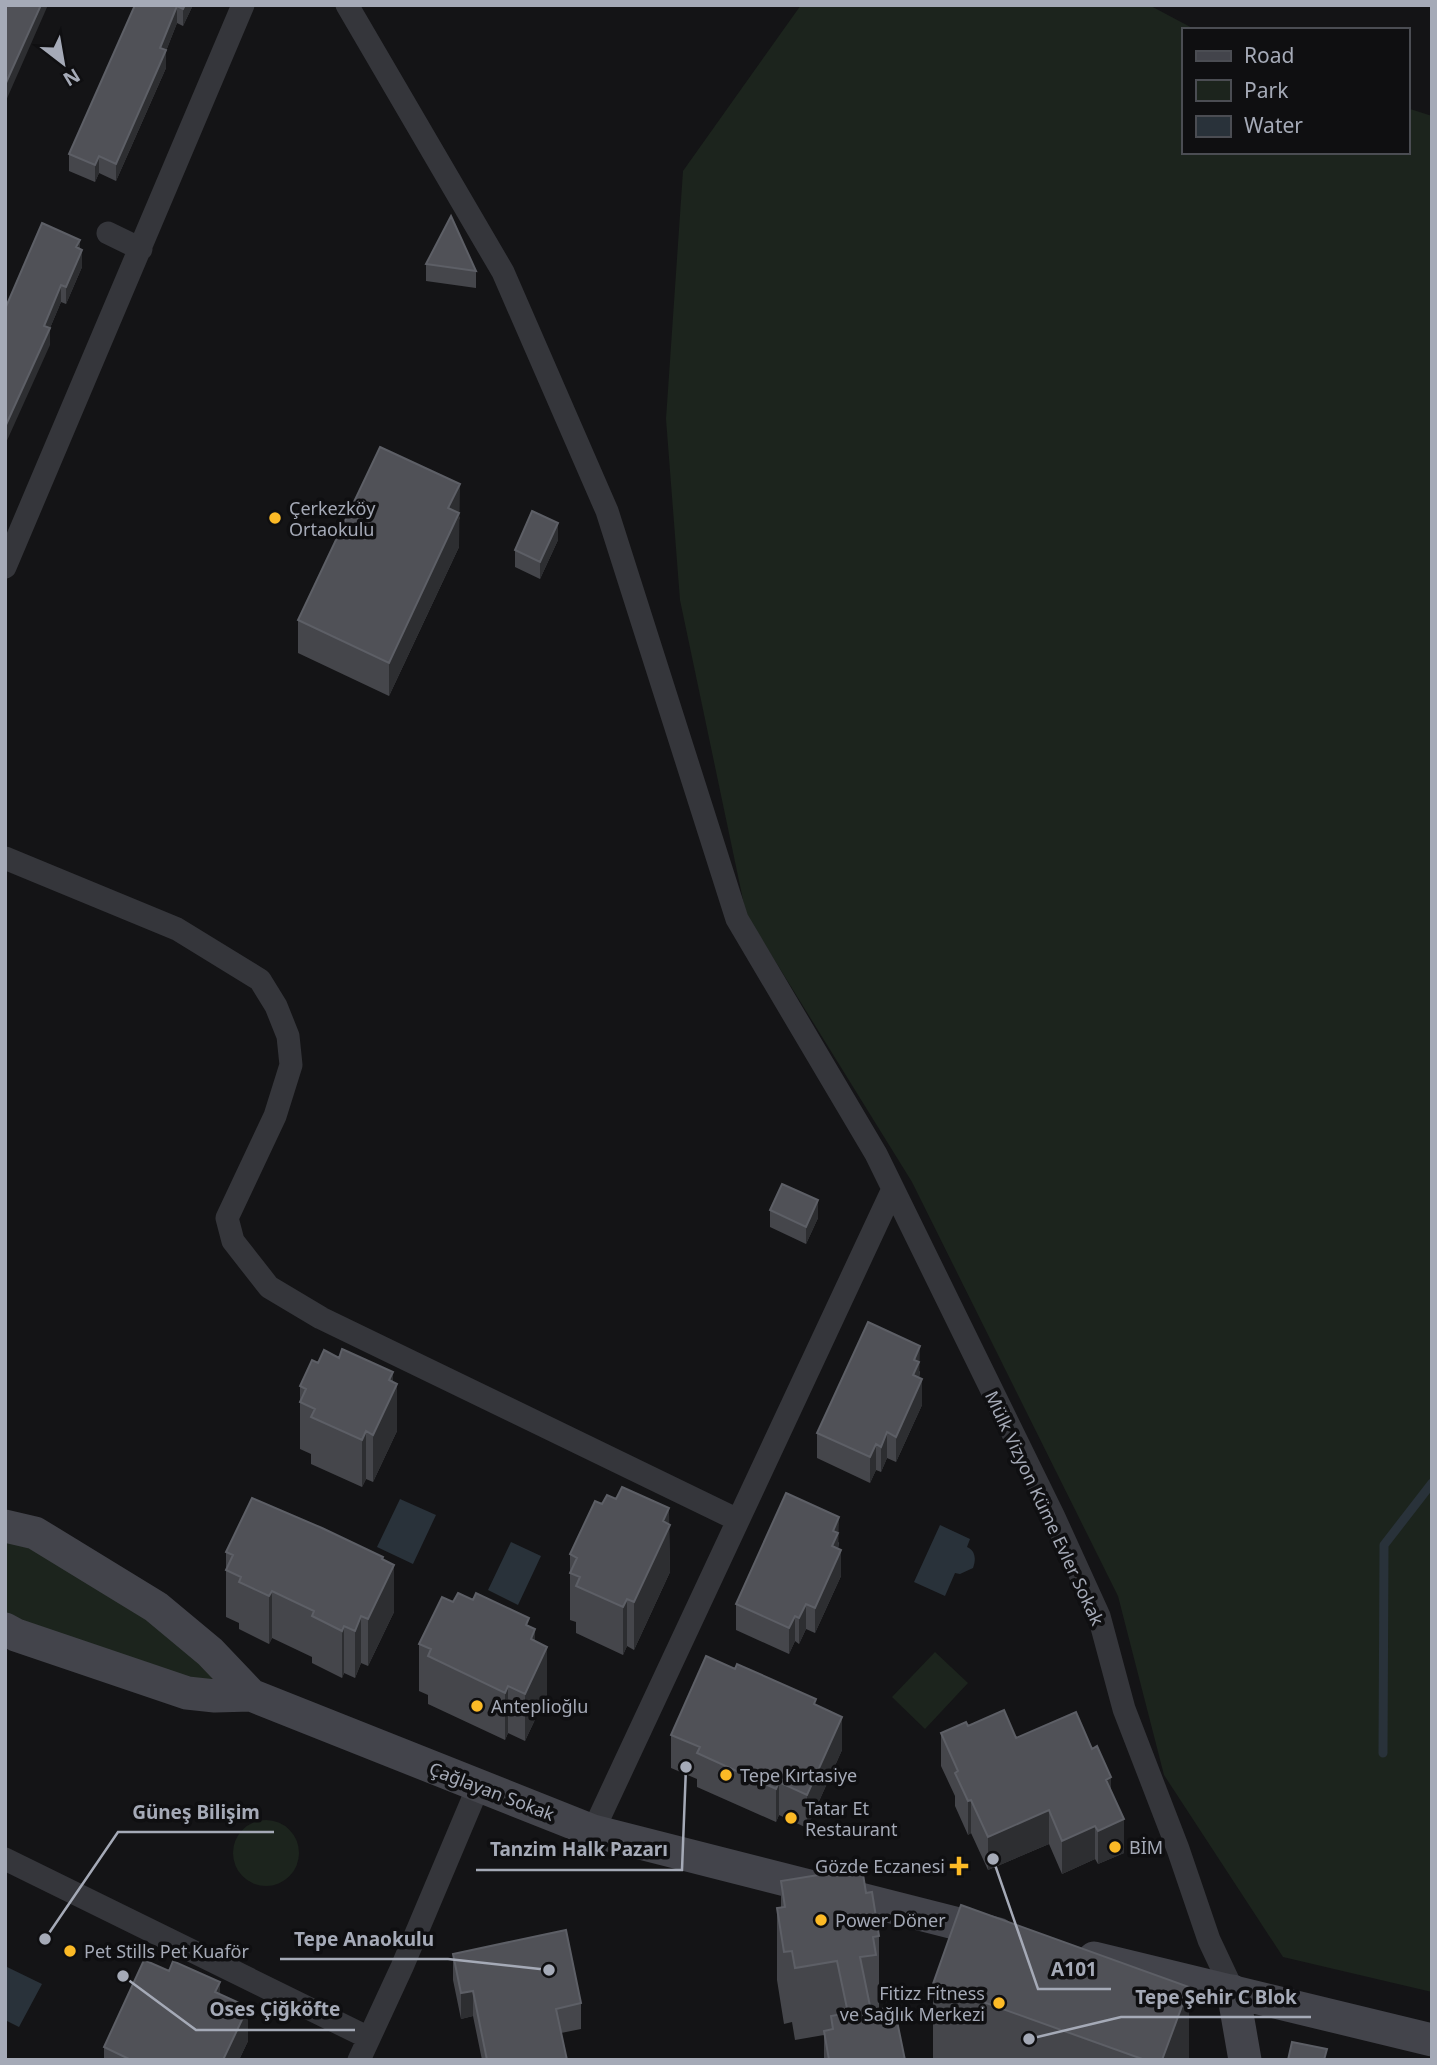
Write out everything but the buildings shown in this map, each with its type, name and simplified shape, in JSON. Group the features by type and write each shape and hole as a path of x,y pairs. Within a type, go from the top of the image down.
{"street":[{"path":"5,567 243,5"},
{"name":"Mülk Vizyon Küme Evler Sokak","path":"347,5 503,272 607,511 737,919 876,1154 1053,1515 1099,1616 1124,1709 1178,1849 1209,1940 1233,1991"},
{"path":"108,233 141,249"},
{"path":"5,858 177,929 260,980 276,1006 288,1036 291,1065 275,1116 227,1218 233,1241 269,1287 321,1318 738,1520"},
{"path":"593,1830 892,1191"},
{"path":"5,1526 36,1532 156,1606 210,1652 251,1695"},
{"path":"5,1629 187,1693 215,1696 251,1695"},
{"name":"Çağlayan Sokak","path":"251,1695 478,1787 593,1830 1027,1942"},
{"path":"359,2060 478,1787"},
{"path":"5,1858 369,2038"},
{"path":"1066,1951 1432,2040"},
{"path":"1233,1991 1245,2060"}],"green space":[{"path":"801,5 1149,5 1192,28 1182,28 1182,154 1409,154 1409,109 1432,116 1432,1992 1283,1957 1164,1775 1118,1596 912,1182 746,914 680,600 666,419 683,171"},
{"path":"5,1540 44,1548 162,1622 223,1685 205,1688 5,1621"},
{"path":"935,1652 968,1683 925,1729 892,1697"},
{"path":"259,1820 273,1820 285,1825 294,1834 299,1853 297,1866 290,1877 273,1886 259,1886 247,1881 238,1872 233,1860 233,1846 238,1834 247,1825"}],"water":[{"path":"400,1499 436,1515 413,1564 377,1547"},
{"path":"940,1525 970,1539 967,1547 974,1553 975,1559 973,1568 960,1574 955,1573 945,1596 914,1582"},
{"path":"511,1542 541,1556 518,1605 488,1590"},
{"path":"5,1966 42,1984 19,2027 5,2020"}],"waterway":[{"path":"1383,1753 1384,1545 1432,1483"}],"place":[{"name":"Çerkezköy Ortaokulu","path":"275,518"},
{"name":"Anteplioğlu","path":"477,1706"},
{"name":"Tanzim Halk Pazarı","path":"686,1767"},
{"name":"Tepe Kırtasiye","path":"726,1775"},
{"name":"Tatar Et Restaurant","path":"791,1818"},
{"name":"BİM","path":"1115,1847"},
{"name":"A101","path":"993,1859"},
{"name":"Gözde Eczanesi","path":"959,1866"},
{"name":"Power Döner","path":"821,1920"},
{"name":"Güneş Bilişim","path":"45,1939"},
{"name":"Pet Stills Pet Kuaför","path":"70,1951"},
{"name":"Tepe Anaokulu","path":"549,1970"},
{"name":"Oses Çiğköfte","path":"123,1976"},
{"name":"Fitizz Fitness ve Sağlık Merkezi","path":"999,2003"},
{"name":"Tepe Şehir C Blok","path":"1029,2039"}]}
